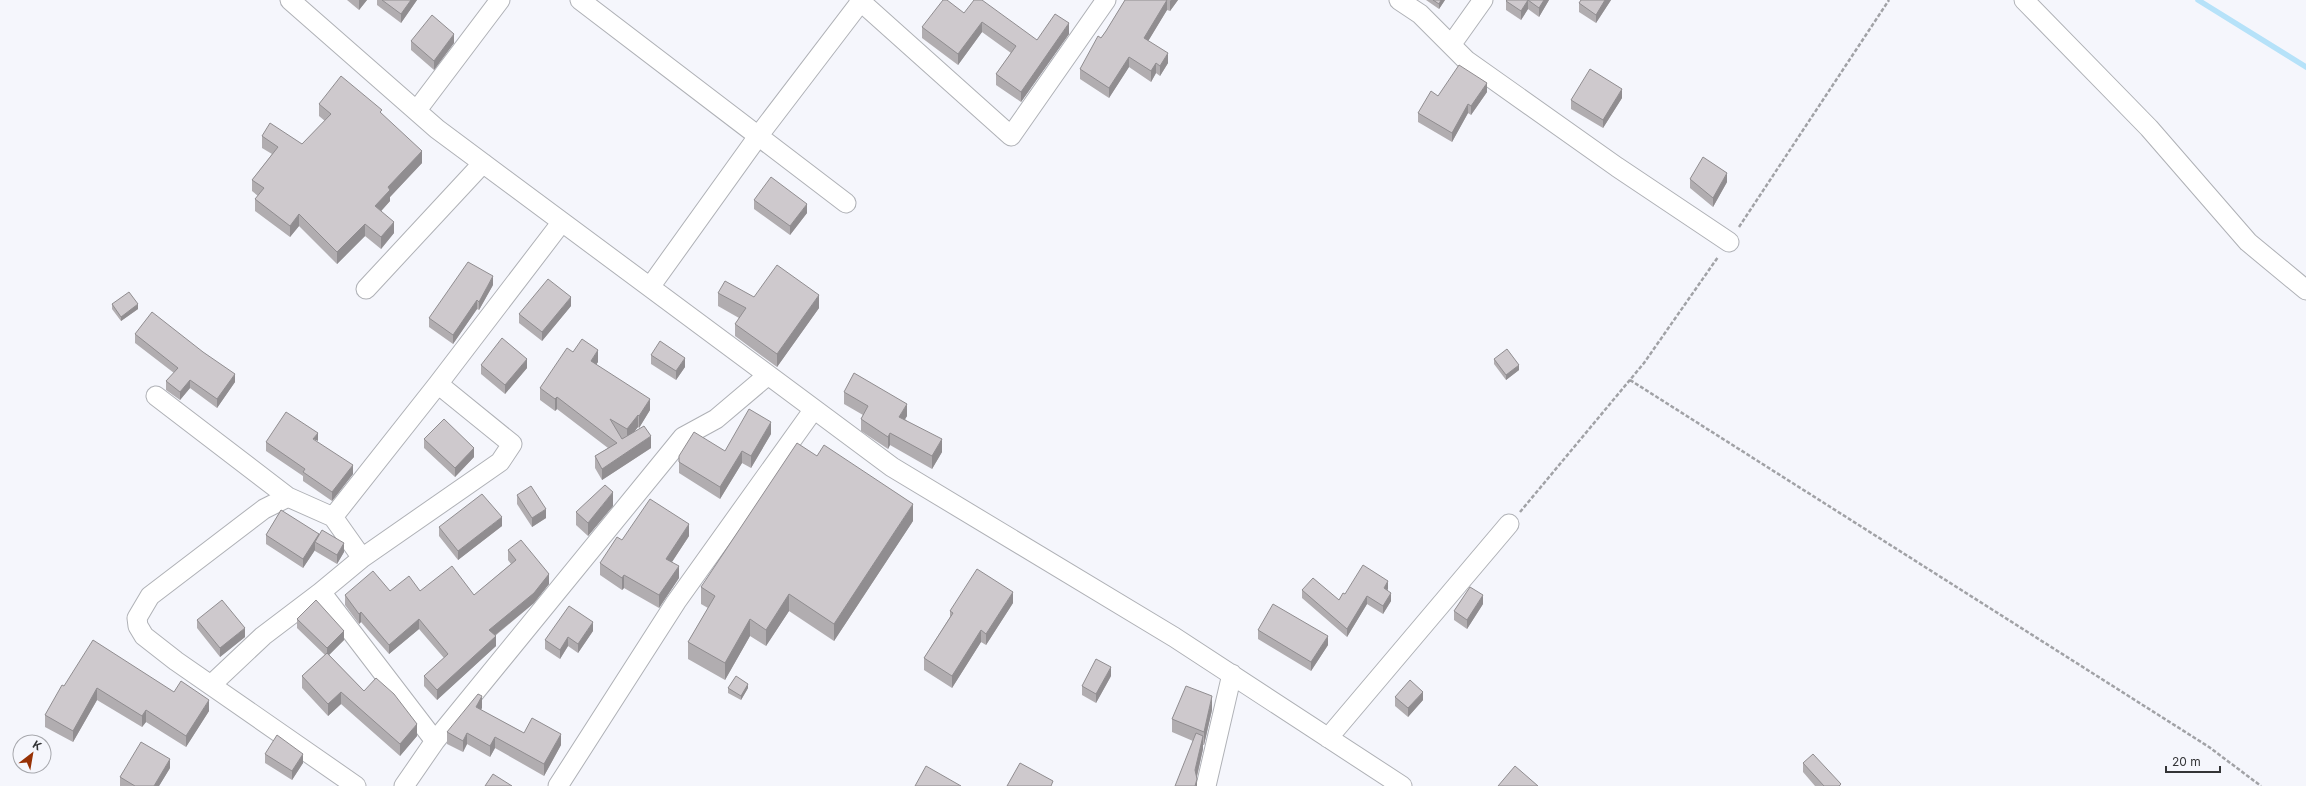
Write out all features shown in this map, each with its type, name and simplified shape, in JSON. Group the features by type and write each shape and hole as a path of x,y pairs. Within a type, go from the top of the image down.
{"street":[{"path":"290,0 437,128 561,222 892,467 1174,636 1402,786"},
{"path":"417,110 500,0"},
{"path":"580,0 846,203"},
{"path":"650,287 759,136 861,0 1011,136 1106,0"},
{"path":"1399,0 1420,14 1466,60 1617,167 1729,242"},
{"path":"1451,45 1483,0"},
{"path":"2024,0 2149,128 2248,242 2306,290"},
{"path":"366,289 483,163"},
{"path":"333,516 438,384 561,222"},
{"path":"404,786 435,741 683,437 716,419 768,375"},
{"path":"211,685 263,636 321,592 362,558 500,462 512,444 438,384"},
{"path":"156,396 288,497 333,516 362,558"},
{"path":"558,786 676,602 814,409"},
{"path":"288,497 264,509 150,596 137,618 138,626 144,636 211,685 356,786"},
{"path":"1328,738 1509,524"},
{"path":"321,592 435,741"},
{"path":"1206,786 1232,674"}],"path":[{"path":"1509,524 1644,363 1729,242 1889,0"},
{"path":"1630,380 2209,747 2261,786"}],"building":[{"path":"382,0 411,0 401,14"},
{"path":"943,0 947,0 964,13 974,0 982,0 1037,40 1055,14 1069,23 1021,92 996,74 1016,46 982,22 958,54 922,27"},
{"path":"1125,0 1167,0 1144,38 1168,53 1160,66 1156,63 1151,71 1129,57 1109,88 1080,69 1098,36 1101,38"},
{"path":"1433,0 1441,0 1439,4"},
{"path":"1528,0 1521,11 1506,1"},
{"path":"1528,0 1544,0 1539,8"},
{"path":"1581,0 1605,0 1596,15 1579,3"},
{"path":"432,15 454,34 434,61 411,41"},
{"path":"1459,65 1487,83 1471,106 1468,104 1452,133 1418,113 1431,91 1438,96"},
{"path":"1590,69 1622,89 1603,120 1571,100"},
{"path":"341,76 382,110 380,112 422,151 388,187 390,190 375,206 394,222 381,237 365,224 337,252 299,214 290,226 255,199 264,188 252,180 278,147 262,136 270,123 302,144 331,114 319,104"},
{"path":"1703,157 1727,173 1713,198 1690,179"},
{"path":"771,177 807,204 790,226 754,200"},
{"path":"468,262 493,276 479,302 477,300 453,335 429,318"},
{"path":"777,265 819,295 777,354 735,324 746,308 718,293 725,281 754,297"},
{"path":"548,279 571,297 542,332 519,314"},
{"path":"129,292 138,304 121,317 112,304"},
{"path":"152,312 203,352 235,374 217,399 190,380 180,392 166,381 178,368 135,334"},
{"path":"502,338 527,359 505,385 481,365"},
{"path":"582,339 598,350 591,361 650,399 639,416 638,415 627,429 610,419 622,439 644,426 651,436 602,469 595,456 617,443 557,397 555,399 540,388 567,348 573,352"},
{"path":"660,341 685,358 676,371 651,355"},
{"path":"1507,349 1519,365 1506,375 1494,359"},
{"path":"854,373 907,404 899,417 942,439 932,456 890,433 888,437 861,419 868,406 844,392"},
{"path":"749,409 771,422 751,456 742,451 720,487 679,462 679,456 694,432 725,451"},
{"path":"286,412 318,433 313,439 353,465 332,492 303,472 305,469 266,442"},
{"path":"444,419 474,448 455,468 424,439"},
{"path":"797,443 817,456 824,445 913,504 834,624 789,594 766,630 750,619 725,663 688,642 715,596 701,587"},
{"path":"605,485 613,492 588,523 576,512"},
{"path":"531,486 546,509 532,518 517,495"},
{"path":"482,494 502,517 458,551 439,527"},
{"path":"650,499 689,524 666,559 679,566 659,595 624,575 622,578 600,563 617,537 622,540"},
{"path":"281,510 319,534 303,559 266,535"},
{"path":"322,530 344,543 337,555 315,542"},
{"path":"521,540 549,574 534,593 489,630 496,636 437,690 424,676 448,654 419,619 389,645 361,612 359,614 345,595 373,571 390,591 409,576 420,591 452,566 474,595 516,560 508,550"},
{"path":"1363,565 1388,581 1384,588 1391,593 1383,606 1367,596 1347,629 1302,590 1313,578 1339,600 1343,593 1345,594"},
{"path":"977,569 1013,592 986,634 981,630 952,676 924,658 953,613 950,611"},
{"path":"1470,587 1483,595 1467,620 1454,611"},
{"path":"222,600 245,628 220,648 197,620"},
{"path":"316,600 344,631 327,648 297,619"},
{"path":"1273,604 1328,636 1311,662 1258,630"},
{"path":"569,606 593,622 578,644 568,637 560,650 545,640"},
{"path":"93,640 174,692 181,681 209,700 186,736 146,710 142,716 97,688 73,731 45,715 62,685 64,686"},
{"path":"327,653 364,691 376,678 394,694 417,724 400,744 341,692 328,704 302,676"},
{"path":"1096,659 1111,667 1096,694 1082,686"},
{"path":"736,676 748,684 741,696 728,688"},
{"path":"1410,680 1423,692 1408,708 1395,697"},
{"path":"1186,686 1212,696 1204,732 1172,719"},
{"path":"478,694 482,696 476,707 524,733 532,718 561,734 544,764 495,737 490,746 467,733 463,741 447,732"},
{"path":"1196,733 1203,736 1195,770 1197,779 1195,786 1175,786"},
{"path":"277,735 303,754 292,771 265,754"},
{"path":"141,742 170,759 154,786 135,786 120,777"},
{"path":"1813,754 1841,784 1839,786 1824,786 1803,763"},
{"path":"1020,763 1053,781 1051,786 1007,786"},
{"path":"926,766 961,786 915,786"},
{"path":"1515,766 1538,786 1498,786"},
{"path":"493,774 512,786 485,786"}],"waterway":[{"path":"2198,0 2306,67"}]}
